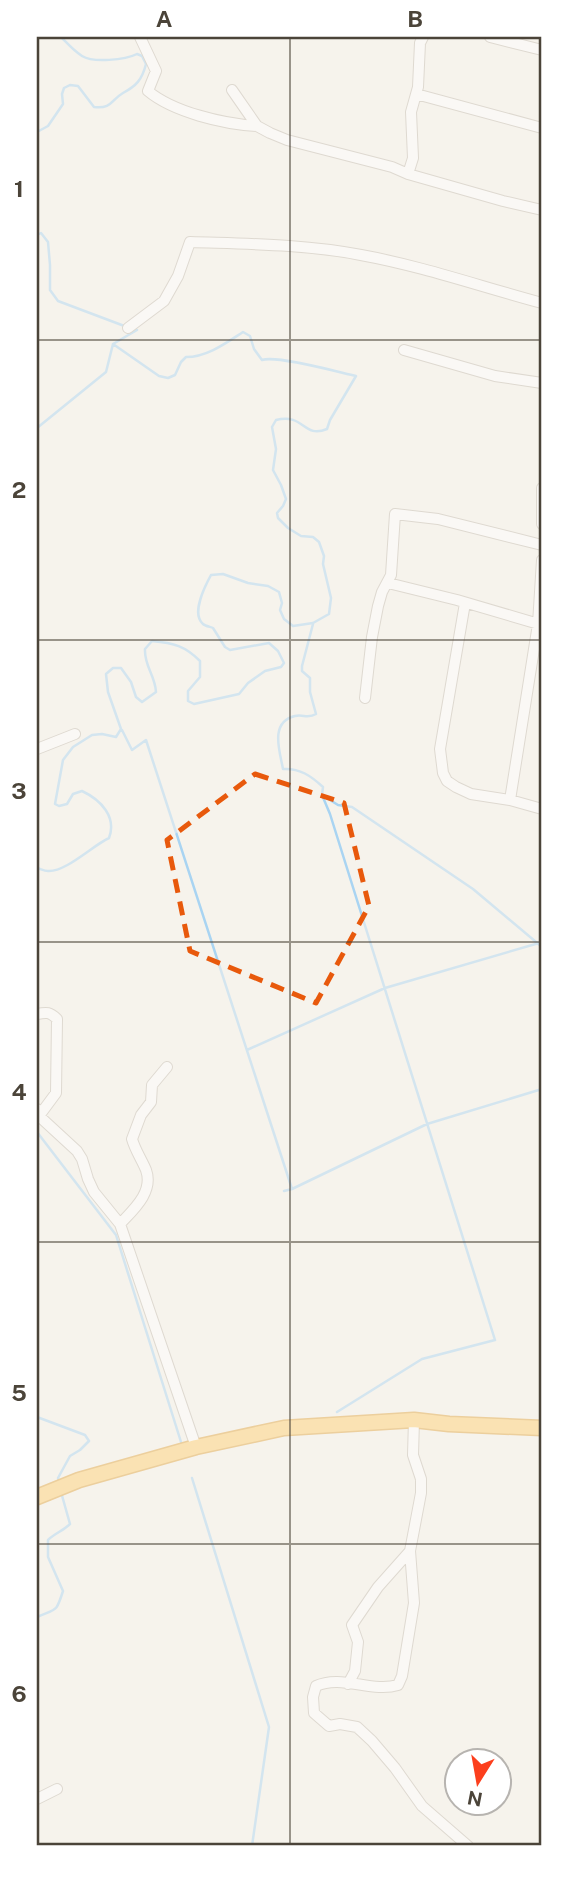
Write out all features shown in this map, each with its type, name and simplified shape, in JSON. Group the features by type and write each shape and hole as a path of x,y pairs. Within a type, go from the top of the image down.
{"highway":[{"path":"37,1497 79,1480 196,1447 284,1429 414,1420 542,1428"}],"street":[{"path":"140,37 156,71 148,91 159,100 206,118 235,125 257,126 287,140 542,210"},
{"path":"408,174 413,158 411,112 418,87 420,43 423,37"},
{"path":"494,37 542,50"},
{"path":"232,90 257,126"},
{"path":"416,94 542,128"},
{"path":"128,328 164,301 178,276 190,242 308,247 359,254 542,303"},
{"path":"404,350 495,376 542,383"},
{"path":"542,488 542,524"},
{"path":"365,698 378,606 391,575 395,514 438,519 542,545"},
{"path":"510,800 540,624 542,560"},
{"path":"388,583 426,591 540,624"},
{"path":"465,603 440,749 443,773 447,781 471,794 510,800 542,809"},
{"path":"37,749 75,734"},
{"path":"37,1014 51,1013 57,1019 57,1093 38,1113 77,1151 94,1192 120,1224 196,1447"},
{"path":"120,1224 146,1191 147,1172 132,1139 133,1131 151,1102 152,1084 166,1067"},
{"path":"414,1420 413,1455 421,1486 410,1551 414,1603 402,1676 398,1685 388,1688 323,1682 316,1686 313,1697 314,1713 329,1726 340,1724 357,1727 395,1768 422,1806 468,1846"},
{"path":"348,1684 355,1671 358,1642 352,1625 378,1587 410,1551"},
{"path":"37,1799 57,1789"}],"highlighted area":[{"path":"255,774 344,803 369,906 316,1003 190,951 167,840"}],"waterway":[{"path":"37,132 48,126 63,104 64,88 70,85 78,86 94,107 104,107 135,85 146,64 142,56 137,54 109,60 87,58 76,52 61,37"},
{"path":"37,235 41,233 48,242 50,290 58,301 127,327"},
{"path":"37,868 48,871 63,867 109,838 109,816 101,804 89,795 82,791 73,794 67,804 55,804 63,760 73,747 92,735 116,737 121,729 108,692 106,674 113,668 121,668 131,682 136,697 142,702 156,692 145,649 152,641 179,646 200,661 200,677 188,691 188,701 194,704 239,694 248,683 265,671 281,667 284,663 278,651 269,643 230,650 225,647 213,628 203,624 198,614 199,607 211,575 223,574 248,583 268,586 279,592 282,603 280,610 284,619 293,626 313,623 329,614 331,598 319,542 313,537 301,536 278,518 277,513 286,499 273,470 276,449 272,427 276,420 286,419 299,422 313,431 327,429 356,376 294,362 262,360 254,349 250,336 243,332 209,352 186,357 175,375 168,378 159,376 113,344 137,330 133,329"},
{"path":"37,428 106,372 113,344"},
{"path":"313,624 302,671 310,678 310,692 316,714 295,716 282,724 278,738 283,769 300,771 310,776 323,787 322,795 338,805 352,807 473,889 542,947"},
{"path":"122,730 132,750 146,740 292,1189"},
{"path":"322,795 495,1340 422,1359 337,1412"},
{"path":"247,1050 385,988 539,943"},
{"path":"284,1191 427,1124 542,1089"},
{"path":"37,1132 116,1235 181,1442"},
{"path":"37,1417 85,1435 89,1441 70,1456 58,1478 59,1482"},
{"path":"192,1478 269,1727 252,1846"},
{"path":"37,1617 55,1609 63,1591 48,1557 48,1540 70,1524 61,1492"}]}
